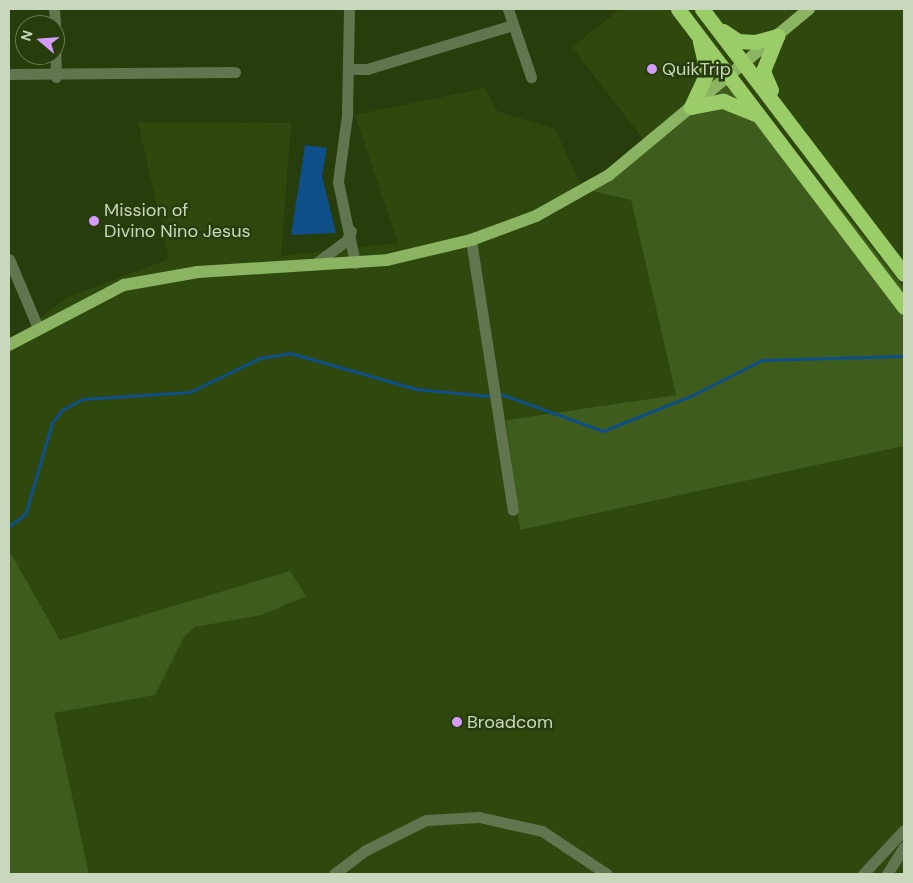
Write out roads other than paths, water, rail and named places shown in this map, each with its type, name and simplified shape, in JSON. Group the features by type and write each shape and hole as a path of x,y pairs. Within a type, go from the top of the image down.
{"highway":[{"path":"678,9 731,75 904,307"},
{"path":"702,9 904,274"},
{"path":"714,24 738,41 755,42 777,36"},
{"path":"691,107 706,72 694,28"},
{"path":"777,36 763,71 783,116"},
{"path":"691,107 723,101 761,116"}],"main road":[{"path":"9,345 38,328 124,286 198,272 355,263 471,240 564,203 602,179 731,75 809,9"}],"street":[{"path":"349,9 348,69 338,182 351,231 355,263"},
{"path":"508,9 531,77"},
{"path":"348,69 367,69 513,25"},
{"path":"56,65 56,77"},
{"path":"9,74 56,77 235,72"},
{"path":"315,264 336,251 351,231"},
{"path":"471,240 513,510"},
{"path":"9,259 38,328"},
{"path":"334,874 366,850 426,820 479,817 542,831 607,874"},
{"path":"863,874 904,830"},
{"path":"887,874 904,847"}],"water":[{"path":"305,145 327,148 322,176 336,233 291,235"}],"waterway":[{"path":"9,526 25,515 52,423 62,410 83,399 190,392 260,358 290,353 416,389 489,396"},
{"path":"501,394 603,431 691,396 762,360 904,356"}],"place":[{"name":"QuikTrip","path":"652,69"},
{"name":"Mission of Divino Nino Jesus","path":"94,221"},
{"name":"Broadcom","path":"457,722"}]}
